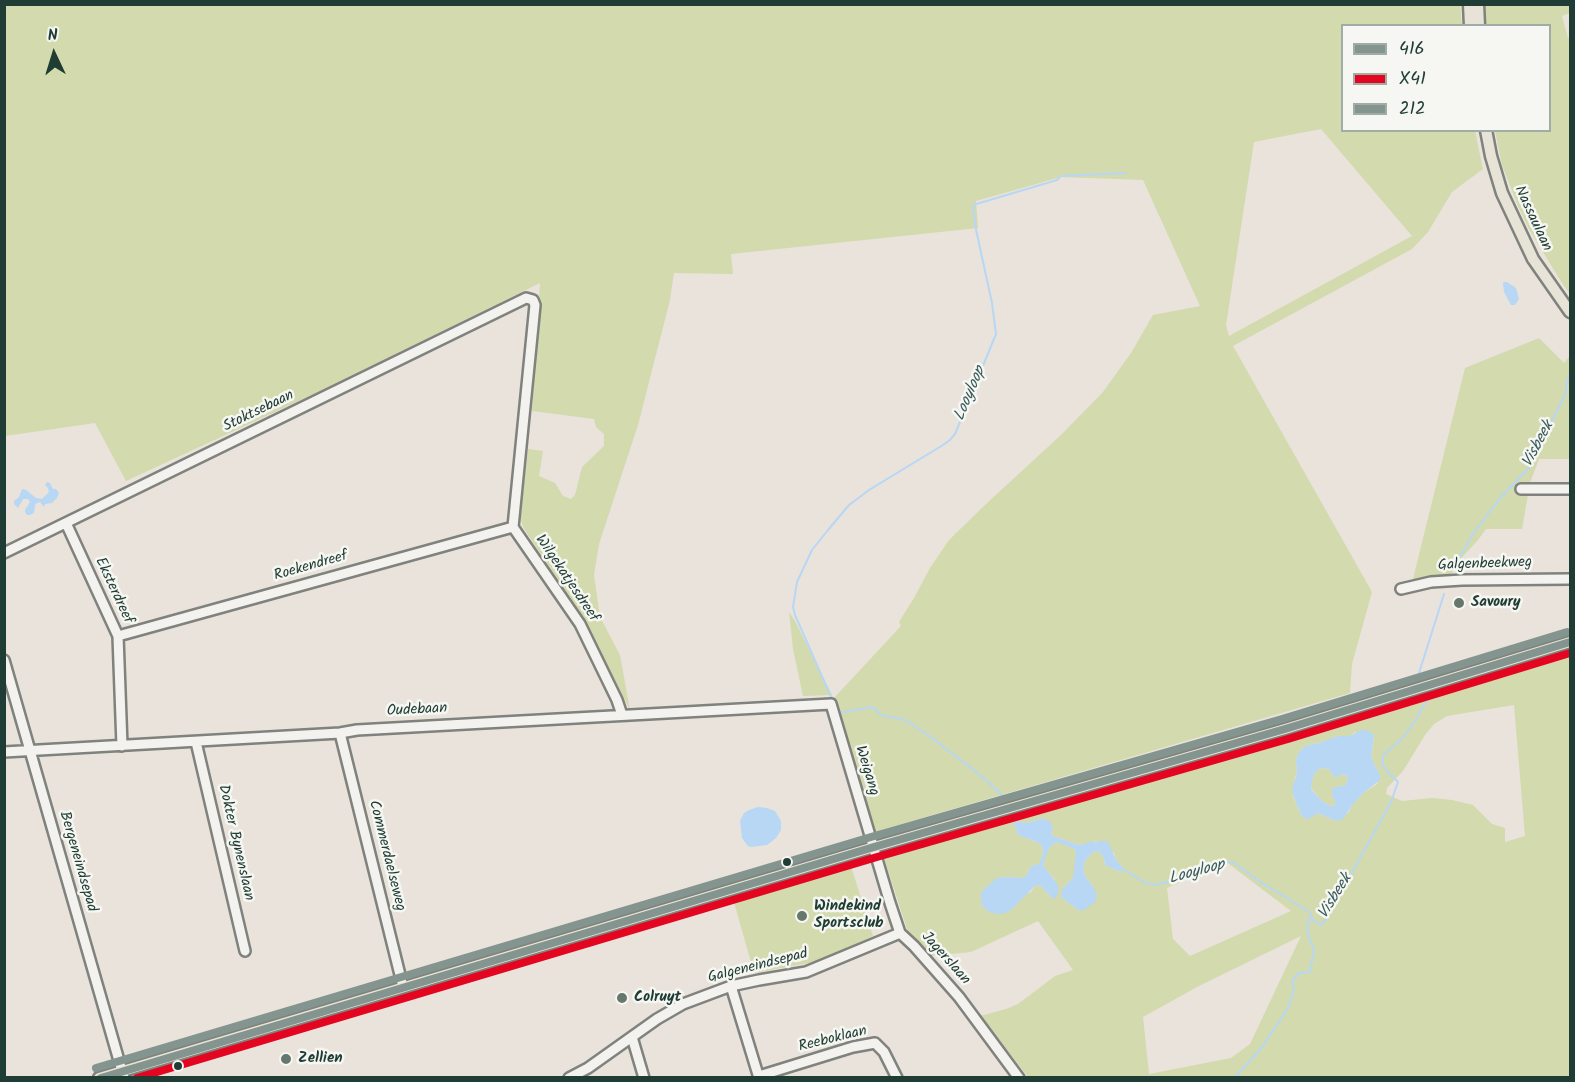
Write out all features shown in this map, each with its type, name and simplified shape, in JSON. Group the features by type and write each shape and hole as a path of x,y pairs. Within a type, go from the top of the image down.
{"main road":[{"path":"1469,4 1470,24"},
{"path":"1478,4 1479,24"},
{"name":"Nassaulaan","path":"1486,132 1502,193 1533,259 1570,312"},
{"path":"99,1077 123,1074 403,987 874,847 1285,729 1570,642"}],"street":[{"name":"Stoktsebaan","path":"4,553 526,298 532,300 535,305 513,526"},
{"path":"1521,489 1570,489"},
{"name":"Eksterdreef","path":"66,524 118,636 122,746"},
{"name":"Roekendreef","path":"118,636 513,526"},
{"name":"Wilgekatjesdreef","path":"513,526 580,624 622,715"},
{"name":"Galgenbeekweg","path":"1401,589 1431,582 1570,579"},
{"name":"Bergeneindsepad","path":"4,660 123,1074"},
{"name":"Oudebaan","path":"4,752 831,704"},
{"name":"Weigang","path":"831,704 874,847"},
{"name":"Commerdaelseweg","path":"340,733 403,987"},
{"name":"Dokter Bynenslaan","path":"196,742 245,951"},
{"name":"Jagerslaan","path":"874,847 900,933 959,997 1019,1077"},
{"name":"Galgeneindsepad","path":"569,1077 588,1068 664,1014 683,1004 731,986 806,972 900,933"},
{"path":"731,986 759,1077"},
{"path":"632,1036 644,1077"},
{"name":"Reeboklaan","path":"759,1077 854,1047 875,1043 884,1052 897,1077"}],"green space":[{"path":"4,5 1460,5 1462,24 1341,24 1341,132 1475,132 1483,169 1452,192 1428,232 1412,249 1233,346 1372,592 1352,664 1350,693 874,832 834,698 901,626 899,622 949,540 1063,433 1103,392 1131,353 1153,315 1200,306 1143,180 1061,177 976,201 978,228 731,254 733,274 674,273 670,300 638,425 599,544 594,575 600,617 620,655 630,710 585,623 523,527 520,517 528,449 543,451 539,476 555,483 563,496 571,499 575,495 582,467 604,446 604,434 596,427 594,419 532,411 540,283 318,392 126,481 95,423 5,436","holes":["1321,129 1412,236 1229,336 1226,325 1254,142"]},
{"path":"1482,5 1570,5 1570,13 1562,16 1568,38 1570,38 1570,294 1530,231 1518,206 1502,165 1495,132 1551,132 1551,24 1482,24"},
{"path":"1539,338 1564,363 1570,356 1570,459 1539,459 1530,483 1522,529 1486,529 1456,564 1451,576 1413,579 1465,368"},
{"path":"789,612 832,695 803,696 793,649"},
{"path":"1570,656 1570,1077 1028,1077 980,1016 1018,1004 1055,976 1073,970 1038,921 971,952 929,956 908,932 884,858 1196,763","holes":["1514,705 1525,836 1505,842 1505,828 1492,824 1473,805 1432,798 1402,801 1386,794 1387,788 1403,771 1425,735 1434,724 1447,716","1355,732 1374,738 1371,755 1380,775 1377,784 1363,793 1349,812 1336,821 1318,813 1306,819 1301,815 1293,796 1297,773 1296,760 1299,752 1312,744 1339,736 1350,736","1043,818 1053,836 1079,845 1097,841 1114,853 1116,860 1123,868 1121,872 1105,865 1104,858 1099,851 1089,856 1083,869 1094,888 1080,911 1062,898 1063,888 1073,878 1075,865 1076,851 1067,845 1056,842 1049,848 1045,858 1043,866 1055,880 1052,898 1039,885 1035,886 1030,893 997,878 1025,877 1031,866 1040,864 1042,846 1018,835 1014,823 1015,821 1027,823","1225,861 1291,911 1190,956 1173,939 1167,888","1301,936 1250,1044 1231,1058 1149,1074 1143,1017 1197,987"]},
{"path":"1320,768 1329,769 1337,777 1341,774 1348,776 1346,785 1336,787 1332,794 1335,804 1332,807 1322,801 1311,788 1313,776"},
{"name":"Windekind Sportsclub","path":"849,860 873,936 820,961 754,973 732,895"}],"water":[{"path":"1503,282 1516,288 1519,299 1515,305 1511,305 1504,292"},
{"path":"47,482 59,493 52,503 45,504 44,507 40,502 37,503 34,513 30,515 25,512 30,502 28,499 23,499 18,508 14,504 22,489 42,499 49,492 45,485"},
{"path":"1361,730 1370,731 1374,736 1371,755 1380,780 1363,793 1343,819 1336,821 1318,813 1306,819 1301,815 1292,789 1297,773 1296,760 1299,752 1312,744 1339,736 1350,736","holes":["1320,768 1329,769 1335,778 1342,774 1348,776 1346,785 1332,789 1335,801 1332,807 1322,801 1311,789 1313,776"]},
{"path":"758,807 775,811 781,821 781,830 776,838 767,845 750,847 742,838 740,821 744,813"},
{"path":"1043,818 1053,827 1051,833 1053,836 1079,845 1107,841 1116,860 1123,868 1121,872 1105,865 1104,858 1099,851 1089,856 1083,869 1097,895 1095,902 1080,911 1062,898 1061,894 1063,888 1073,878 1076,851 1056,842 1049,848 1043,865 1058,885 1056,898 1052,898 1039,885 1035,886 1011,910 1002,914 991,913 983,907 981,901 981,893 984,889 997,878 1025,877 1031,866 1039,864 1042,857 1042,846 1018,835 1015,821 1027,823"}],"waterway":[{"name":"Looyloop","path":"832,699 795,615 793,607 797,582 812,550 849,505 869,490 943,445 955,434 996,334 973,205 1057,180 1061,176 1126,173"},
{"name":"Visbeek","path":"1447,563 1462,554 1472,535 1501,497 1527,470 1566,393 1566,384 1570,374"},
{"name":"Visbeek","path":"1419,673 1444,594"},
{"name":"Visbeek","path":"1234,1078 1260,1050 1283,1016 1290,1003 1294,979 1299,973 1310,972 1314,950 1308,935 1308,921 1311,918 1320,925 1325,921 1391,802 1398,782 1382,763 1384,754 1401,740 1427,700"},
{"name":"Looyloop","path":"837,712 873,707 881,715 905,720 931,737 985,779 1004,797"},
{"name":"Looyloop","path":"1121,868 1145,883 1157,885 1225,862 1234,863 1308,911 1311,918"}],"transit line":[{"name":"212","path":"96,1068 871,837 1282,719 1567,632"},
{"name":"416","path":"101,1078 874,847 1285,729 1570,642"},
{"name":"X41","path":"137,1078 877,857 1288,739 1570,653"}],"place":[{"name":"Savoury","path":"1459,603"},
{"name":"Windekind Sportsclub","path":"802,916"},
{"name":"Colruyt","path":"622,998"},
{"name":"Zellien","path":"286,1059"}]}
